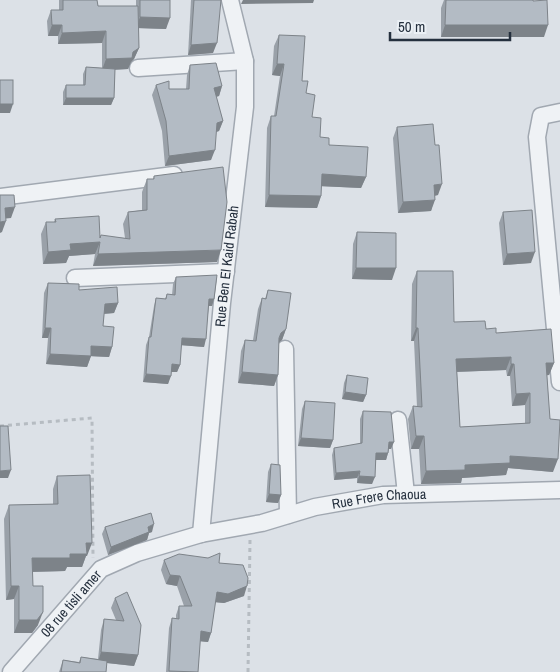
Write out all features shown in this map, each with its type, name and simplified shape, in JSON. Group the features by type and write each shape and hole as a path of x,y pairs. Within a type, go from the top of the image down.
{"street":[{"name":"Rue Ben El Kaid Rabah","path":"201,534 226,272 246,107 245,61 230,0"},
{"path":"138,68 245,61"},
{"path":"560,112 541,116 537,137 560,382"},
{"path":"218,170 238,167"},
{"path":"0,197 188,173"},
{"path":"75,278 226,272"},
{"path":"285,349 288,515"},
{"path":"398,420 406,494"},
{"name":"Rue Frere Chaoua","path":"201,534 262,523 315,507 383,495 560,490"},
{"name":"08 rue tisli amer","path":"11,672 101,569 137,553 201,534"}],"path":[{"path":"0,426 92,418 93,578"},
{"path":"248,672 250,524"}],"building":[{"path":"63,0 97,0 98,6 138,6 139,48 133,52 132,58 106,59 106,31 62,33 62,25 52,25 51,10 63,10"},
{"path":"140,0 170,0 170,18 140,17"},
{"path":"194,0 221,0 217,43 191,45"},
{"path":"446,0 547,0 548,25 445,25"},
{"path":"279,35 305,36 302,81 308,81 306,93 315,95 312,117 321,118 320,137 329,138 329,145 368,147 366,177 322,174 321,196 269,195 271,116 276,116 284,64 277,64"},
{"path":"216,63 222,86 214,88 223,121 217,123 215,150 169,156 166,121 156,85 169,81 169,89 189,89 190,65"},
{"path":"86,67 115,69 114,98 66,98 66,85 85,85"},
{"path":"0,80 13,80 13,104 0,104"},
{"path":"433,124 435,145 439,145 442,184 434,185 435,200 403,202 397,127"},
{"path":"223,167 227,202 221,250 98,254 100,242 70,244 71,250 48,252 46,222 56,222 55,219 99,216 100,238 101,235 130,239 128,212 147,210 147,179 154,179 154,176"},
{"path":"0,195 14,195 15,207 5,208 6,221 0,222"},
{"path":"532,210 535,252 507,254 503,212"},
{"path":"357,232 396,233 396,268 356,268"},
{"path":"417,271 453,271 454,322 485,321 486,329 496,328 496,333 551,329 554,363 546,363 550,419 560,420 558,459 510,456 510,463 465,465 465,470 426,471 424,436 416,436 413,406 422,407 418,328 416,328","holes":["511,357 511,364 514,364 516,394 530,393 530,423 460,427 456,359"]},
{"path":"217,275 214,299 209,299 206,339 182,338 180,365 172,364 171,376 146,374 149,337 151,337 156,298 166,299 167,294 175,295 176,277"},
{"path":"48,283 79,284 79,290 117,287 118,303 105,304 103,326 114,327 112,347 91,346 91,356 50,354 51,328 45,328"},
{"path":"268,290 291,293 286,329 279,338 278,375 242,372 245,340 256,341 262,298 266,299"},
{"path":"347,375 368,378 366,395 345,392"},
{"path":"305,401 335,403 333,440 301,438"},
{"path":"363,411 391,412 394,442 389,442 388,453 376,453 375,477 359,476 360,471 336,473 334,448 362,443"},
{"path":"0,426 8,426 11,470 0,471"},
{"path":"271,464 280,465 281,495 269,494"},
{"path":"90,475 92,543 86,543 87,554 70,554 70,558 32,558 33,586 43,586 43,612 37,620 19,620 19,586 11,586 9,505 58,504 57,476"},
{"path":"151,513 154,524 148,527 149,532 111,547 105,527"},
{"path":"220,553 219,563 243,565 248,578 247,586 228,594 217,592 211,633 201,631 198,672 169,671 172,618 179,619 179,606 192,606 180,576 170,575 164,560 179,554 208,558"},
{"path":"127,592 141,625 138,655 101,652 104,619 124,621 115,598"},
{"path":"81,657 107,661 106,672 61,672 63,660 80,663"}]}
